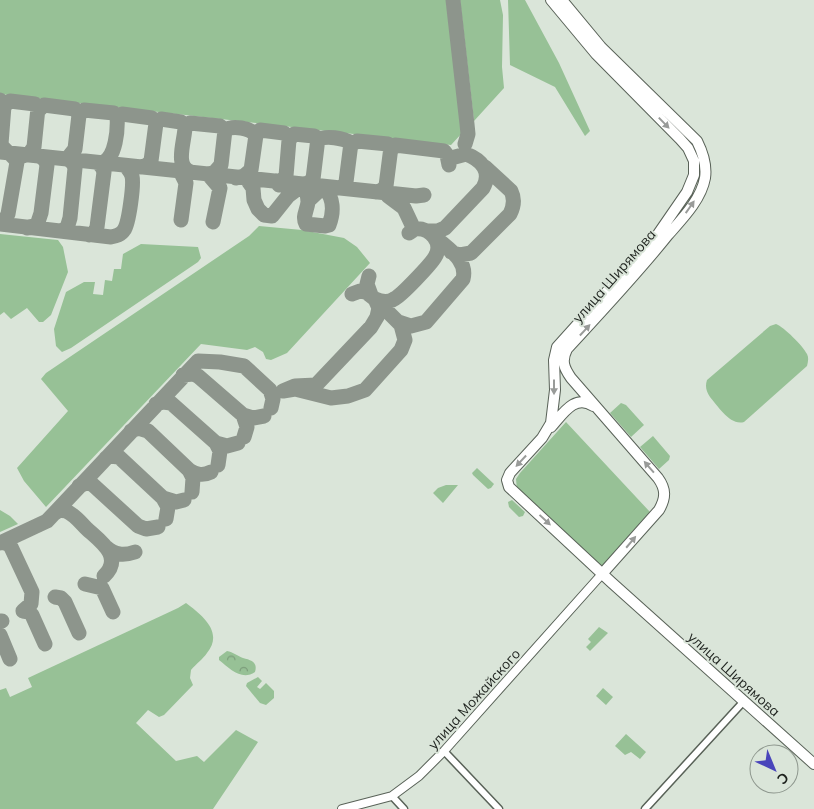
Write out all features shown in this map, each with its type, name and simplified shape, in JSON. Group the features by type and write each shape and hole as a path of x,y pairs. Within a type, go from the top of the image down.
{"main road":[{"name":"улица Ширямова","path":"551,0 596,54 680,139 692,155 694,168 692,183 660,231 557,347 554,366 555,390 552,418 548,430 510,473 509,487 602,574 803,754"},
{"name":"улица Ширямова","path":"562,0 601,48 697,141 703,152 706,170 702,188 684,216 639,271 567,349 564,355 566,371 658,478 665,490 663,503 659,510 602,574"},
{"path":"542,438 567,409 575,404 582,401 588,402 600,410"},
{"path":"803,754 814,764"},
{"path":"803,754 814,769"}],"street":[{"name":"улица Можайского","path":"342,809 392,796 419,776 444,752 602,574"},
{"path":"645,809 744,701"},
{"path":"444,752 499,809"},
{"path":"392,796 404,809"}],"green space":[{"path":"0,0 446,0 463,132 451,145 0,94"},
{"path":"460,0 500,0 503,15 502,67 504,88 474,121"},
{"path":"508,0 525,0 559,63 590,131 585,136 555,87 510,65"},
{"path":"259,226 302,230 344,238 357,247 370,263 287,353 271,360 266,359 263,352 255,347 247,350 201,344 46,507 24,481 17,468 68,411 41,379 46,373 249,236"},
{"path":"0,234 58,240 63,247 68,272 51,315 43,322 39,322 27,308 11,319 4,312 0,315"},
{"path":"141,244 198,247 201,258 198,262 71,348 62,352 56,346 54,329 66,292 84,282 95,282 93,294 103,295 105,280 112,281 114,269 121,269 123,254"},
{"path":"776,324 798,342 805,351 808,357 807,366 744,422 734,421 710,397 706,388 707,380 770,326"},
{"path":"621,403 626,405 644,425 631,437 610,413"},
{"path":"566,422 650,512 601,568 517,490 516,479 520,473"},
{"path":"653,436 670,456 669,460 659,469 640,447"},
{"path":"477,468 494,484 491,488 488,489 473,475 472,473"},
{"path":"446,485 458,485 443,503 433,493 438,488"},
{"path":"512,500 525,512 523,516 519,517 509,507 508,502"},
{"path":"0,510 10,516 18,524 0,532"},
{"path":"186,603 209,625 212,631 212,645 191,670 190,678 193,685 164,715 159,717 148,710 136,723 176,761 197,756 204,762 236,730 258,742 213,809 0,809 0,690 6,688 10,697 32,687 28,678"},
{"path":"599,627 608,633 590,651 586,647 591,642 588,639"},
{"path":"227,651 253,662 256,666 255,672 241,675 227,667 219,660 219,657"},
{"path":"258,677 262,681 257,687 260,689 266,683 274,691 274,698 266,705 260,703 246,686 247,683"},
{"path":"603,688 613,697 606,705 596,696"},
{"path":"626,734 646,752 640,759 631,752 625,755 615,746"}],"taxiway":[{"path":"453,0 468,134 465,144"},
{"path":"0,100 4,106 1,144 17,162 8,214 5,220 0,223"},
{"path":"4,106 10,101 35,104 38,108 34,147 29,154 20,157"},
{"path":"39,110 44,105 75,109 79,115 75,149 67,159"},
{"path":"79,115 84,110 114,113 117,116 115,143 107,160 102,163"},
{"path":"117,118 122,114 152,118 156,123"},
{"path":"141,167 151,161 156,123 161,119 181,122 185,125 181,158 186,169 191,172"},
{"path":"186,127 190,123 220,126 225,130 221,165 214,173 208,174 220,188 213,222"},
{"path":"225,130 228,128 241,128 256,135 251,170 244,176 236,178"},
{"path":"256,135 260,130 284,133 288,136 286,176 281,181 276,181 279,185"},
{"path":"289,140 294,134 318,138 313,179 306,185"},
{"path":"318,140 321,138 334,138 351,143 346,182 343,187 338,188"},
{"path":"351,145 357,141 388,144 391,147 386,186 376,192"},
{"path":"392,149 395,145 444,151 449,165"},
{"path":"0,152 416,196 424,195"},
{"path":"428,231 438,231 445,228 483,188 486,182 486,172 481,163 466,154 455,157"},
{"path":"27,228 37,225 41,213 47,165 41,157"},
{"path":"61,231 67,228 70,218 75,168 69,160"},
{"path":"89,235 95,232 97,227 104,172 98,163"},
{"path":"0,224 111,237 118,235 123,232 126,226 132,195 132,176 126,166"},
{"path":"451,252 460,255 471,253 510,214 513,205 511,191 485,167"},
{"path":"180,171 186,183 181,220"},
{"path":"246,178 253,188 254,200 258,209 264,215 272,216 288,196 304,184 308,200 305,216 306,224 329,225 332,205 327,191 323,187 308,201"},
{"path":"386,192 388,196 404,208 412,225"},
{"path":"375,299 387,302 398,297 416,280 435,257 438,246 437,241 430,233 421,229 415,229 409,233"},
{"path":"399,322 411,326 426,322 463,279 464,272 460,261 456,255 435,237"},
{"path":"369,276 367,284 371,295"},
{"path":"352,294 360,291 366,292 375,299 379,308 377,317 371,327 316,385 295,386 283,391 295,389 331,398 348,396 365,390 401,350 405,340 401,325 375,299"},
{"path":"0,543 47,521 198,361 244,366 270,390 273,399 271,408"},
{"path":"183,375 193,374 198,376 243,415 253,418 264,416"},
{"path":"156,404 163,402 171,403 216,443 227,446 238,443"},
{"path":"243,415 247,427 244,437"},
{"path":"131,431 138,428 148,431 192,472 197,474 211,472"},
{"path":"216,443 220,451 218,465"},
{"path":"106,458 109,456 119,457 163,498 168,507 166,519"},
{"path":"189,470 193,478 192,492"},
{"path":"79,486 86,483 92,484 138,526 146,529 158,527"},
{"path":"163,498 176,502 184,500"},
{"path":"55,513 63,510 72,514 108,550 112,562 110,569 104,576"},
{"path":"3,542 10,545 32,592 31,604 23,611"},
{"path":"106,547 119,554 135,552"},
{"path":"85,584 102,588 113,612"},
{"path":"55,597 61,598 65,602 79,633"},
{"path":"23,611 29,612 32,615 45,644"},
{"path":"0,635 10,659"}]}
